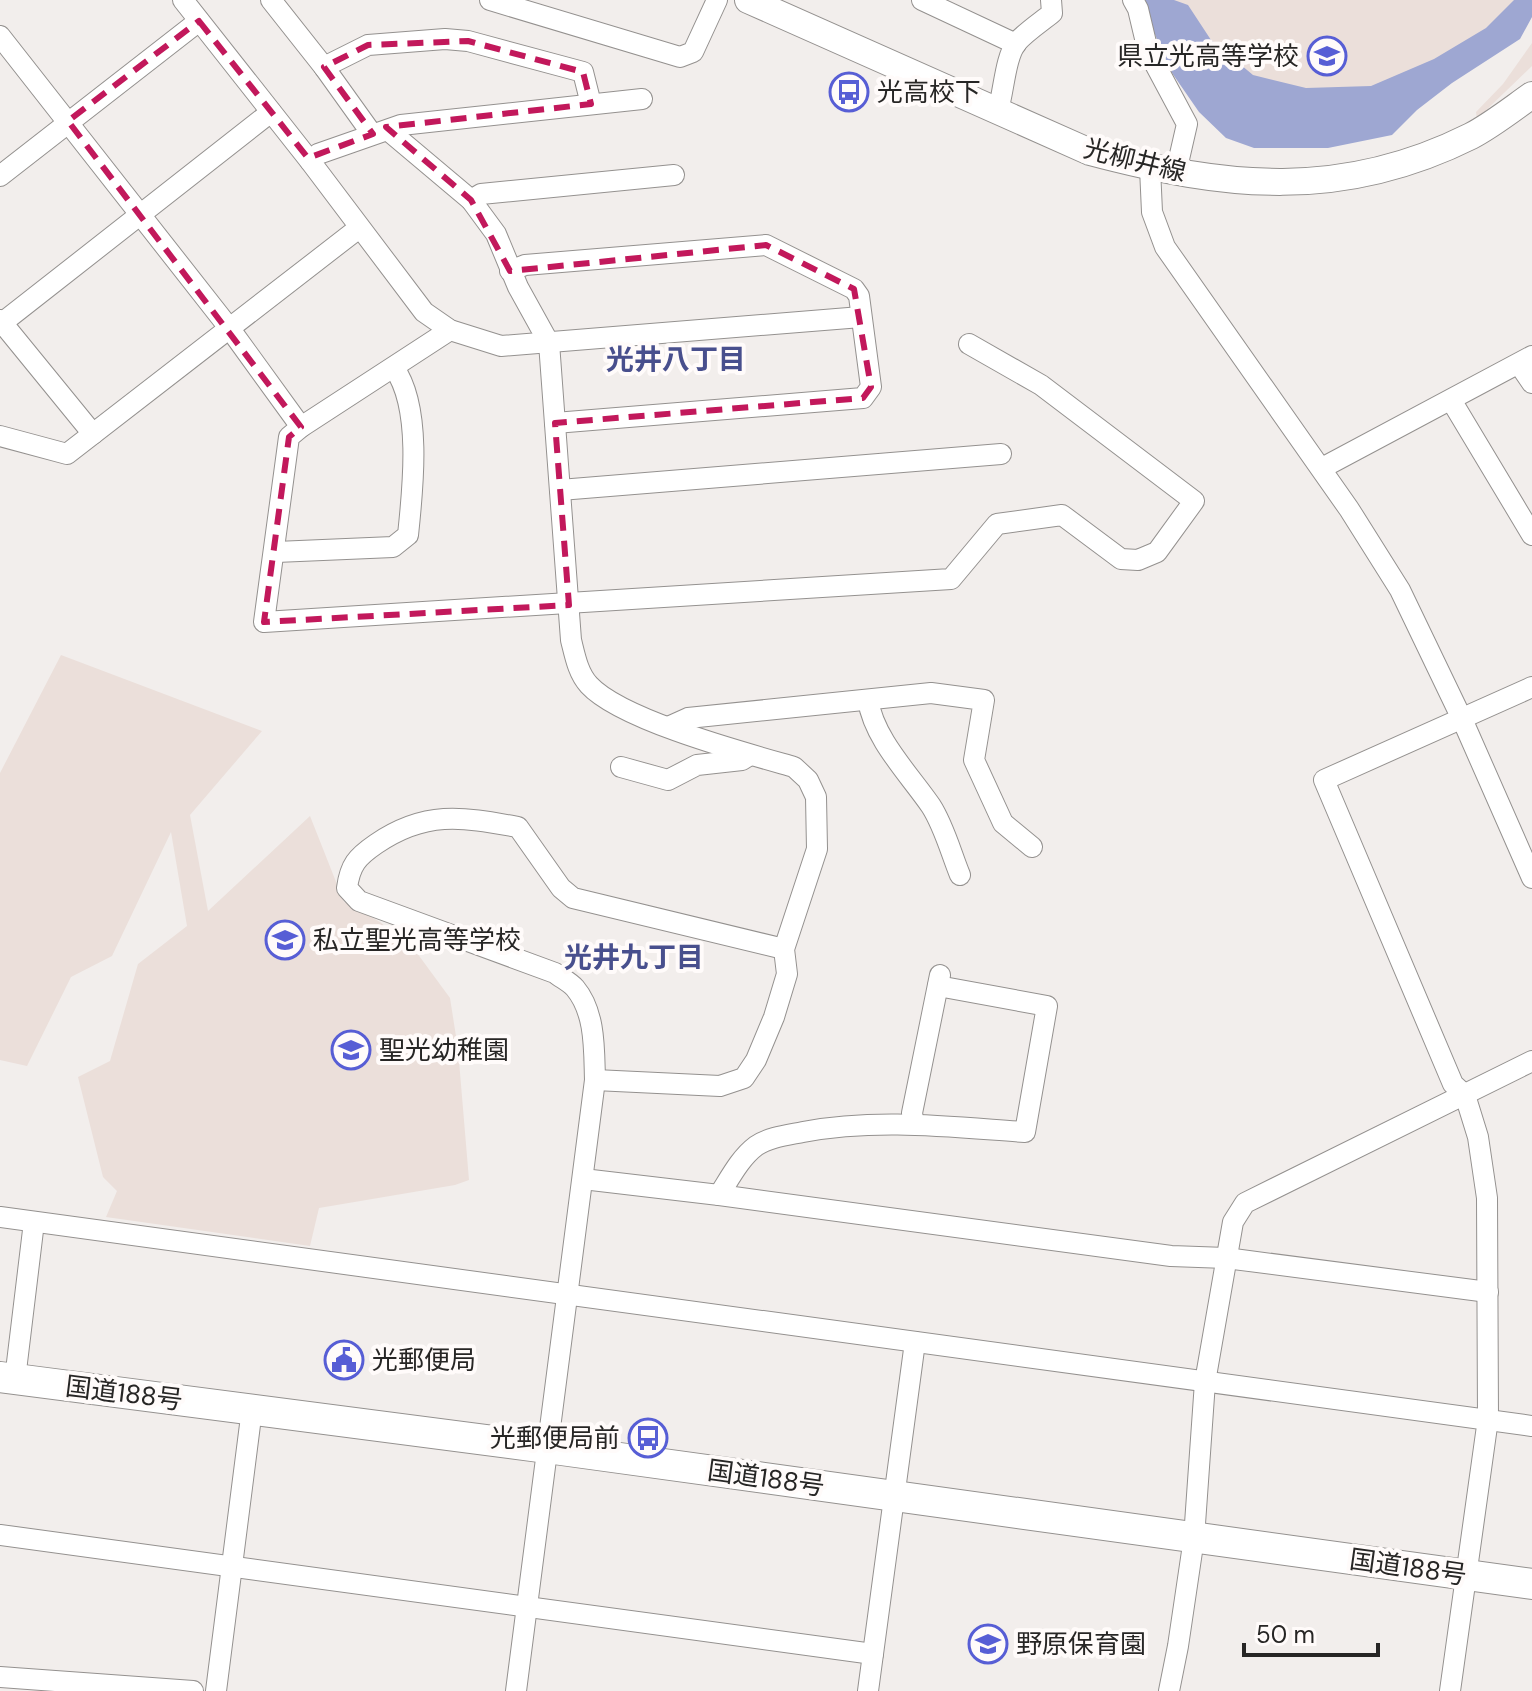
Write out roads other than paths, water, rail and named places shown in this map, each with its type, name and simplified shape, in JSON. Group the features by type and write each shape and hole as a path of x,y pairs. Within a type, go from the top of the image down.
{"highway":[{"name":"国道188号","path":"8,1378 547,1448 1532,1584"}],"main road":[{"name":"光柳井線","path":"748,0 1090,152 1176,172 1278,184 1367,174 1419,158 1473,135 1532,95"}],"street":[{"path":"183,0 424,312 450,330 501,346 861,317"},
{"path":"271,0 380,133 471,200 496,234 510,271 549,343 569,605 576,662 588,684 608,701 668,727 794,767 808,780 816,797 817,849 784,949 787,974 774,1017 756,1060 744,1078 720,1086 595,1080"},
{"path":"490,0 680,57 693,52 717,0"},
{"path":"922,0 1016,44"},
{"path":"998,110 1010,55 1016,44 1052,13 1051,0"},
{"path":"1133,0 1148,51 1187,124 1176,172"},
{"path":"0,176 199,21"},
{"path":"0,36 230,329 301,427"},
{"path":"324,67 368,45 445,39 468,41 583,72 591,104"},
{"path":"310,161 318,154 401,125 642,99"},
{"path":"93,434 1,322 271,112"},
{"path":"1150,168 1152,212 1165,247 1322,468 1400,590 1462,719 1532,878"},
{"path":"471,200 481,194 674,175"},
{"path":"0,436 67,454 359,228"},
{"path":"510,271 525,265 766,245 854,289 859,296 871,387 863,398 555,423"},
{"path":"450,330 289,437 276,552 264,622 951,579 997,524 1062,515 1121,559 1138,560 1157,552 1194,501 1041,385 969,344"},
{"path":"1322,468 1526,360 1532,383"},
{"path":"276,552 393,547 408,535 415,467 404,381 394,368"},
{"path":"1451,400 1532,535"},
{"path":"560,490 1001,454"},
{"path":"1450,1691 1488,1419 1487,1198 1478,1137 1465,1095 1453,1084 1324,780 1532,687"},
{"path":"668,727 688,718 931,693 984,700 974,760 1003,823 1032,847"},
{"path":"868,700 870,714 878,728 933,809 960,875"},
{"path":"621,767 668,780 697,765 742,760 750,755"},
{"path":"516,1691 595,1080 593,1032 576,989 555,973 359,901 347,888 350,869 366,851 395,831 422,821 469,818 518,827 561,888 573,898 784,949"},
{"path":"719,1195 740,1162 758,1145 783,1136 841,1125 914,1124 1025,1132 1047,1006 939,980 912,1113 914,1124"},
{"path":"1169,1691 1194,1538 1205,1382 1233,1222 1245,1203 1532,1061"},
{"path":"583,1179 1171,1256 1226,1258 1488,1292"},
{"path":"0,1217 1532,1426"},
{"path":"8,1378 34,1222"},
{"path":"868,1691 915,1342"},
{"path":"216,1691 252,1409"},
{"path":"0,1535 873,1654"},
{"path":"0,1677 193,1691"}],"place":[{"name":"県立光高等学校","path":"1327,56"},
{"name":"光高校下","path":"849,92"},
{"name":"私立聖光高等学校","path":"285,940"},
{"name":"聖光幼稚園","path":"351,1050"},
{"name":"光郵便局","path":"344,1360"},
{"name":"光郵便局前","path":"648,1438"},
{"name":"野原保育園","path":"988,1644"}],"district":[{"name":"光井八丁目","path":"676,359"},
{"name":"光井九丁目","path":"634,957"}]}
